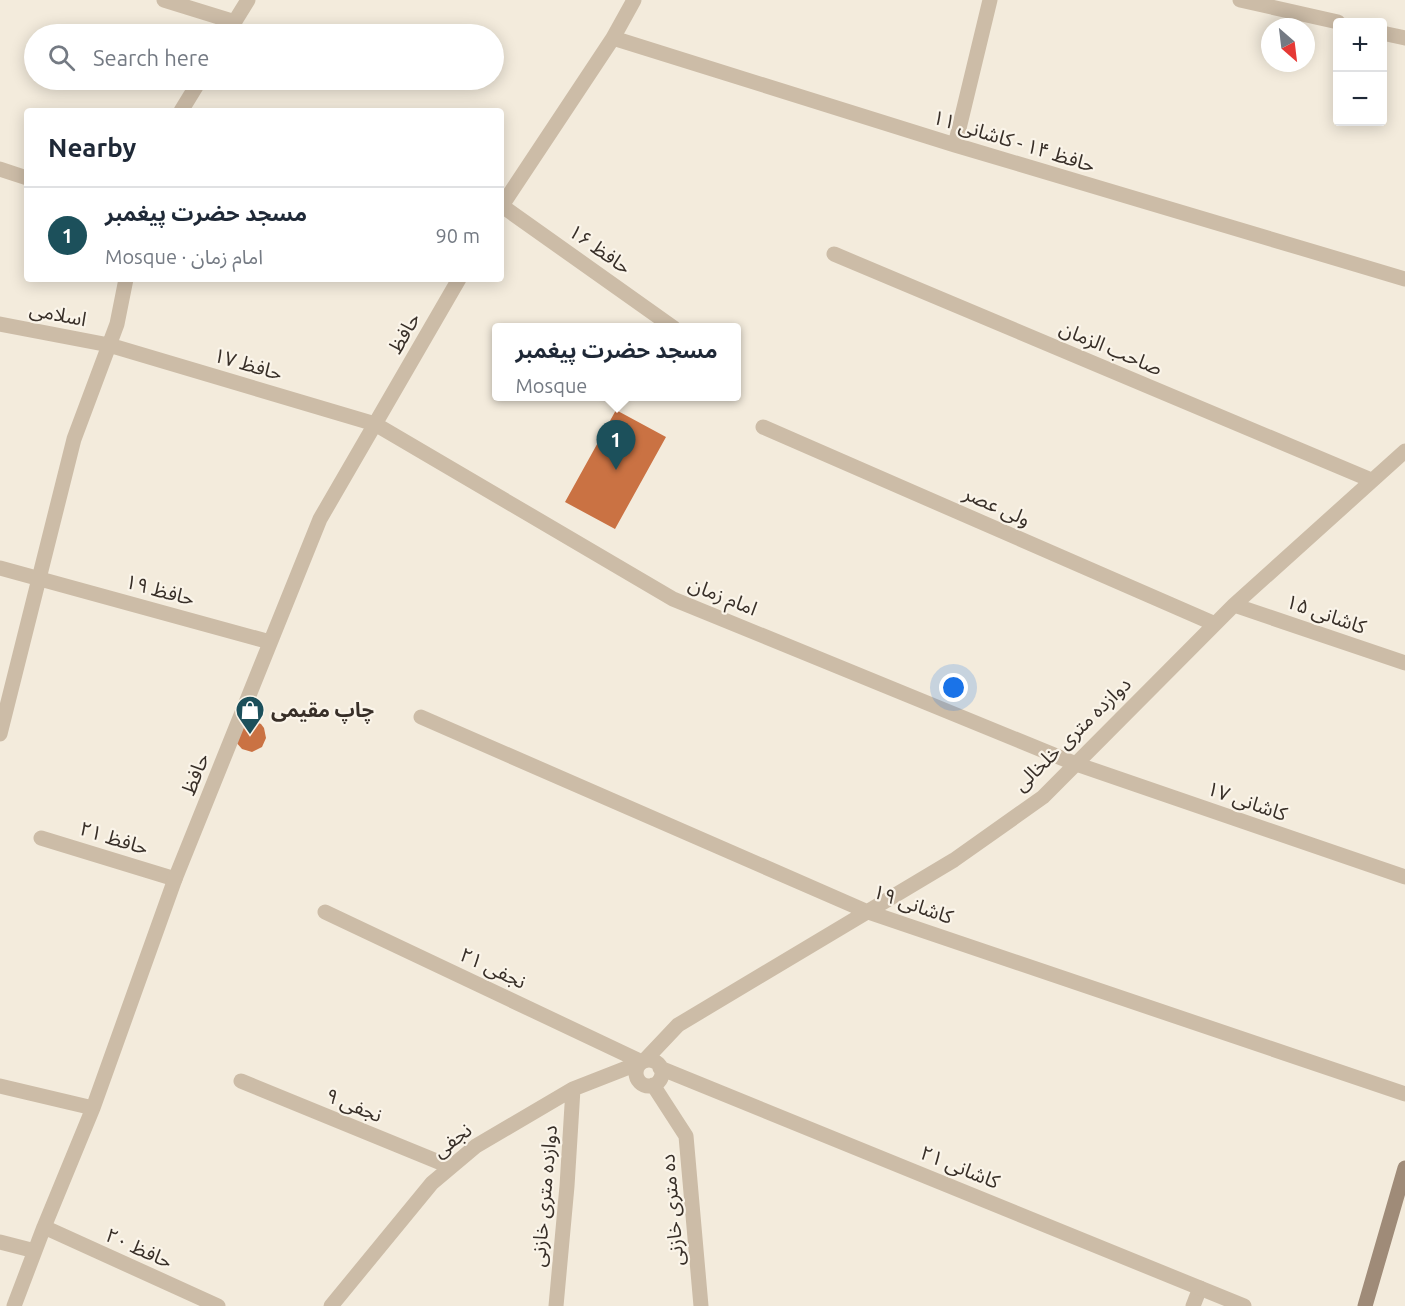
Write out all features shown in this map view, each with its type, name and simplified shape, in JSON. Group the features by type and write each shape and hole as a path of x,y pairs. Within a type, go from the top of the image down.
{"main road":[{"path":"1365,1306 1405,1168"}],"street":[{"path":"164,0 221,24"},
{"path":"233,24 248,0"},
{"path":"504,202 613,38 634,0"},
{"path":"955,145 990,0"},
{"path":"1240,0 1333,21"},
{"path":"1387,34 1405,38"},
{"name":"حافظ ۱۴ - کاشانی ۱۱","path":"613,38 955,145 1405,279"},
{"path":"184,108 194,90"},
{"path":"0,169 24,177"},
{"name":"حافظ ۱۶","path":"504,208 668,323"},
{"name":"صاحب الزمان","path":"834,254 1371,480"},
{"path":"0,734 74,439 117,324 125,282"},
{"name":"حافظ","path":"14,1306 93,1108 175,879 320,519 457,282"},
{"name":"اسلامی","path":"0,324 109,345"},
{"name":"حافظ ۱۷","path":"109,345 375,424"},
{"name":"امام زمان","path":"375,424 673,599 1076,764"},
{"name":"ولی عصر","path":"763,427 1215,624"},
{"name":"دوازده متری خلخالی","path":"642,1062 678,1025 972,848 1042,797 1234,605 1405,451"},
{"name":"حافظ ۱۹","path":"0,568 270,642"},
{"name":"کاشانی ۱۵","path":"1234,605 1405,663"},
{"name":"کاشانی ۱۹","path":"421,717 868,912 1405,1094"},
{"name":"کاشانی ۱۷","path":"1076,764 1405,878"},
{"name":"حافظ ۲۱","path":"41,838 175,879"},
{"name":"نجفی ۲۱","path":"325,912 642,1062"},
{"path":"642,1062 655,1062 660,1068 660,1080 653,1084 644,1085 637,1078 636,1069 642,1062"},
{"name":"نجفی","path":"331,1306 432,1183 476,1146 573,1089 642,1062"},
{"name":"کاشانی ۲۱","path":"660,1068 1244,1306"},
{"name":"نجفی ۹","path":"241,1081 451,1167"},
{"name":"ده متری خازنی","path":"653,1084 686,1136 701,1306"},
{"path":"0,1086 93,1108"},
{"name":"دوازده متری خازنی","path":"556,1306 573,1089"},
{"name":"حافظ ۲۰","path":"44,1227 218,1306"},
{"path":"0,1242 35,1251"},
{"path":"1193,1306 1200,1288"}],"building":[{"path":"616,410 666,437 615,529 565,502"},
{"name":"چاپ مقیمی","path":"252,720 261,724 266,738 262,747 252,752 242,749 235,741 246,721"}],"place":[{"name":"مسجد حضرت پیغمبر","path":"616,470"},
{"name":"چاپ مقیمی","path":"250,736"}]}
